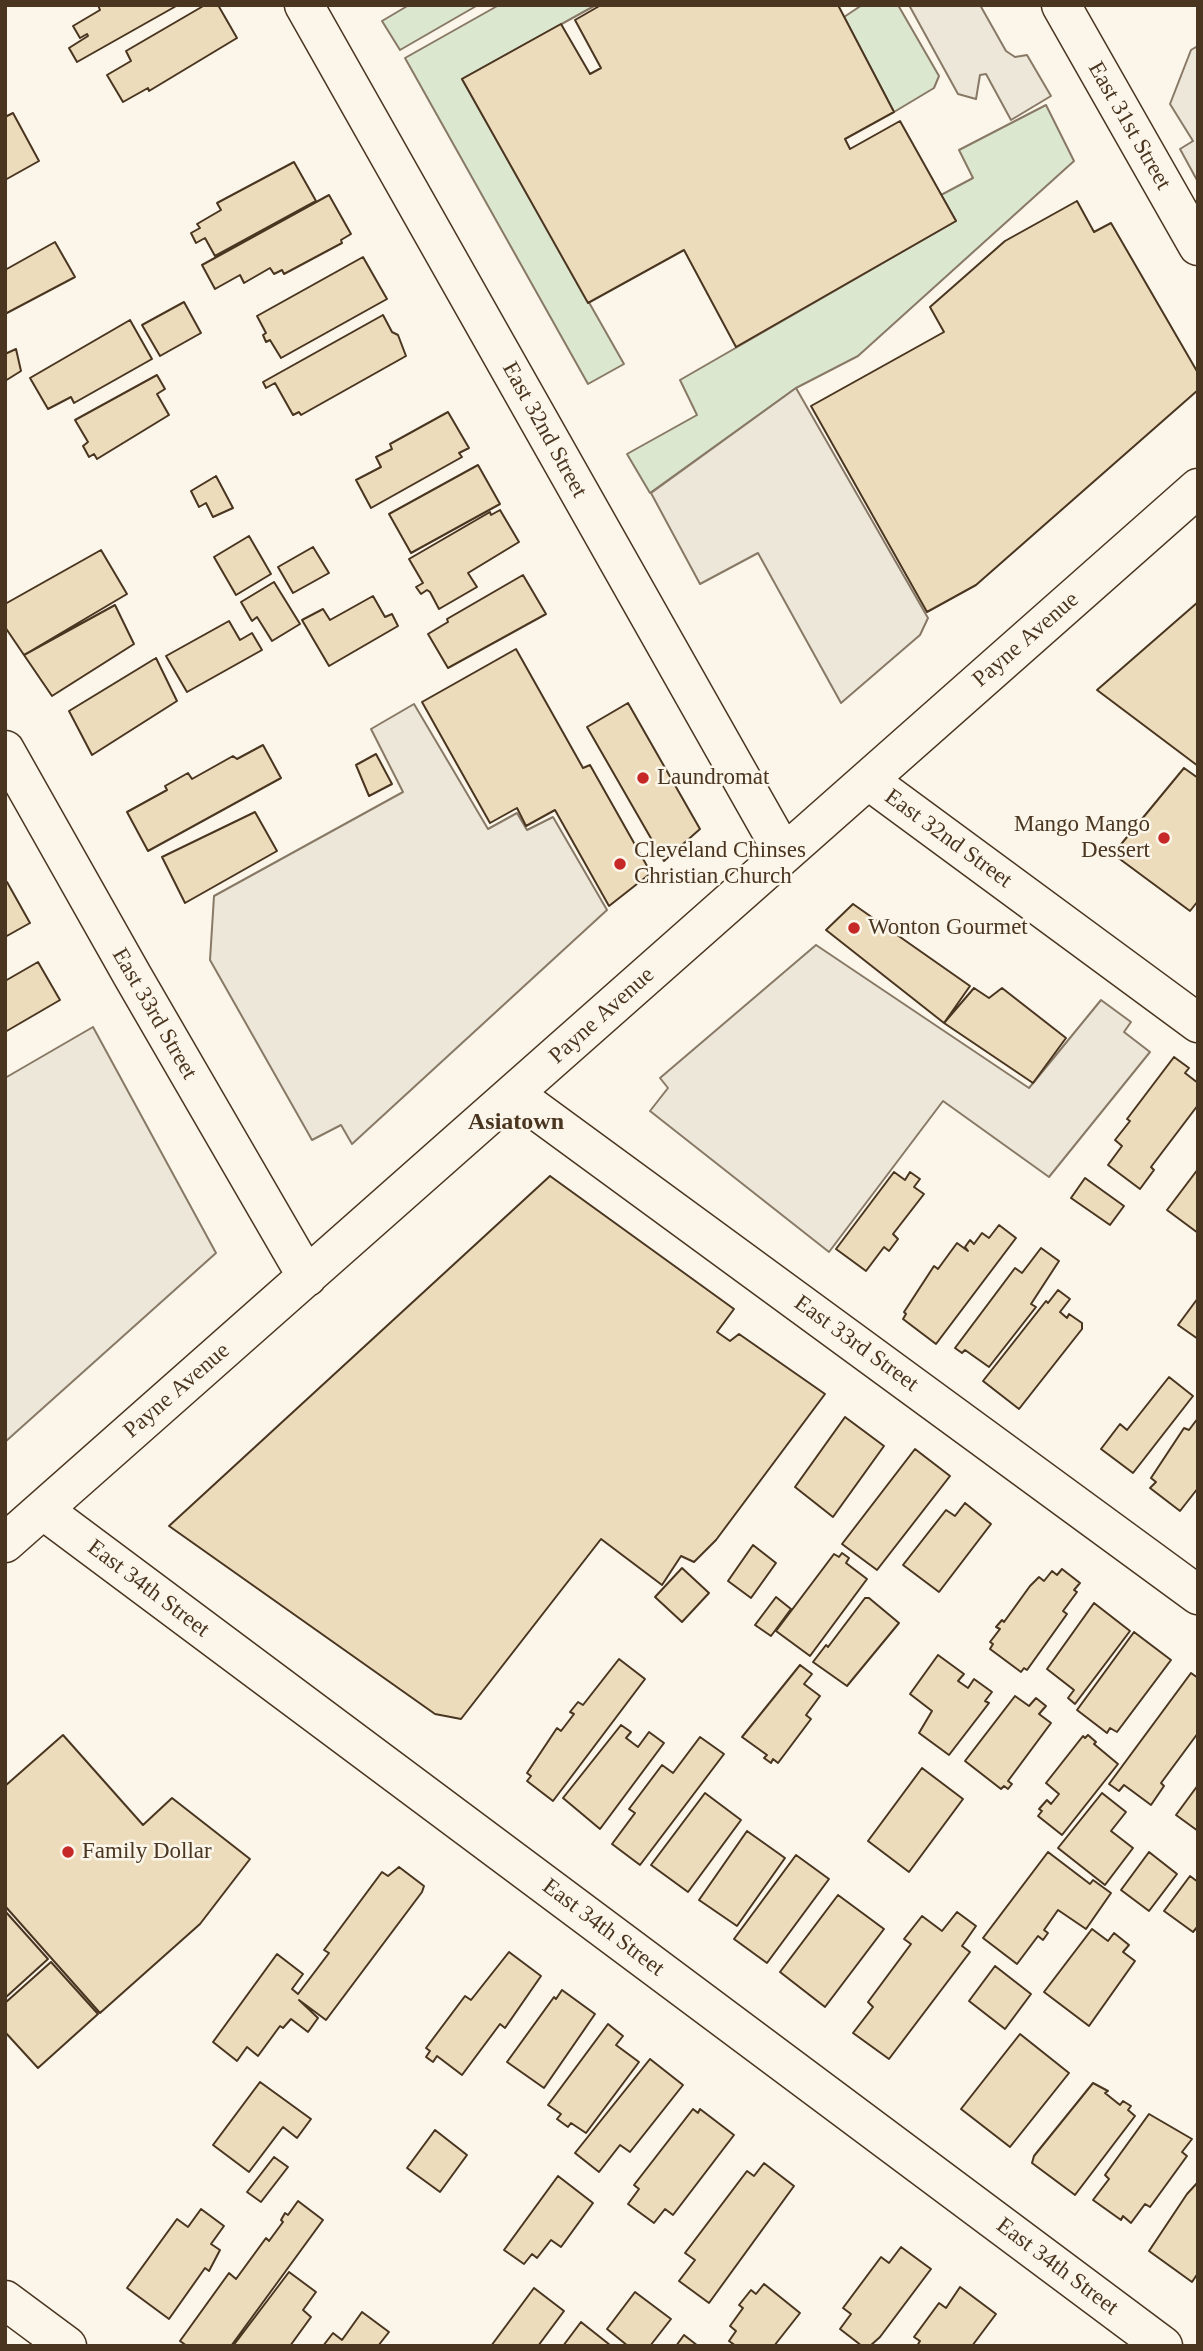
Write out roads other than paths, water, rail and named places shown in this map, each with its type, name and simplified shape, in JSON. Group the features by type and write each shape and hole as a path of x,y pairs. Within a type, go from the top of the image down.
{"street":[{"name":"East 32nd Street","path":"304,5 784,854"},
{"name":"East 31st Street","path":"1061,5 1198,246"},
{"name":"Payne Avenue","path":"5,1543 1198,488"},
{"name":"East 33rd Street","path":"5,750 307,1277"},
{"name":"East 32nd Street","path":"868,780 1198,1023"},
{"name":"East 33rd Street","path":"514,1094 1198,1595"},
{"name":"East 34th Street","path":"43,1510 1163,2346"},
{"path":"5,2300 67,2346"}],"place":[{"name":"Laundromat","path":"643,778"},
{"name":"Mango Mango Dessert","path":"1164,838"},
{"name":"Cleveland Chinses Christian Church","path":"620,864"},
{"name":"Wonton Gourmet","path":"854,928"},
{"name":"Family Dollar","path":"68,1852"}],"district":[{"name":"Asiatown","path":"516,1123"}]}
